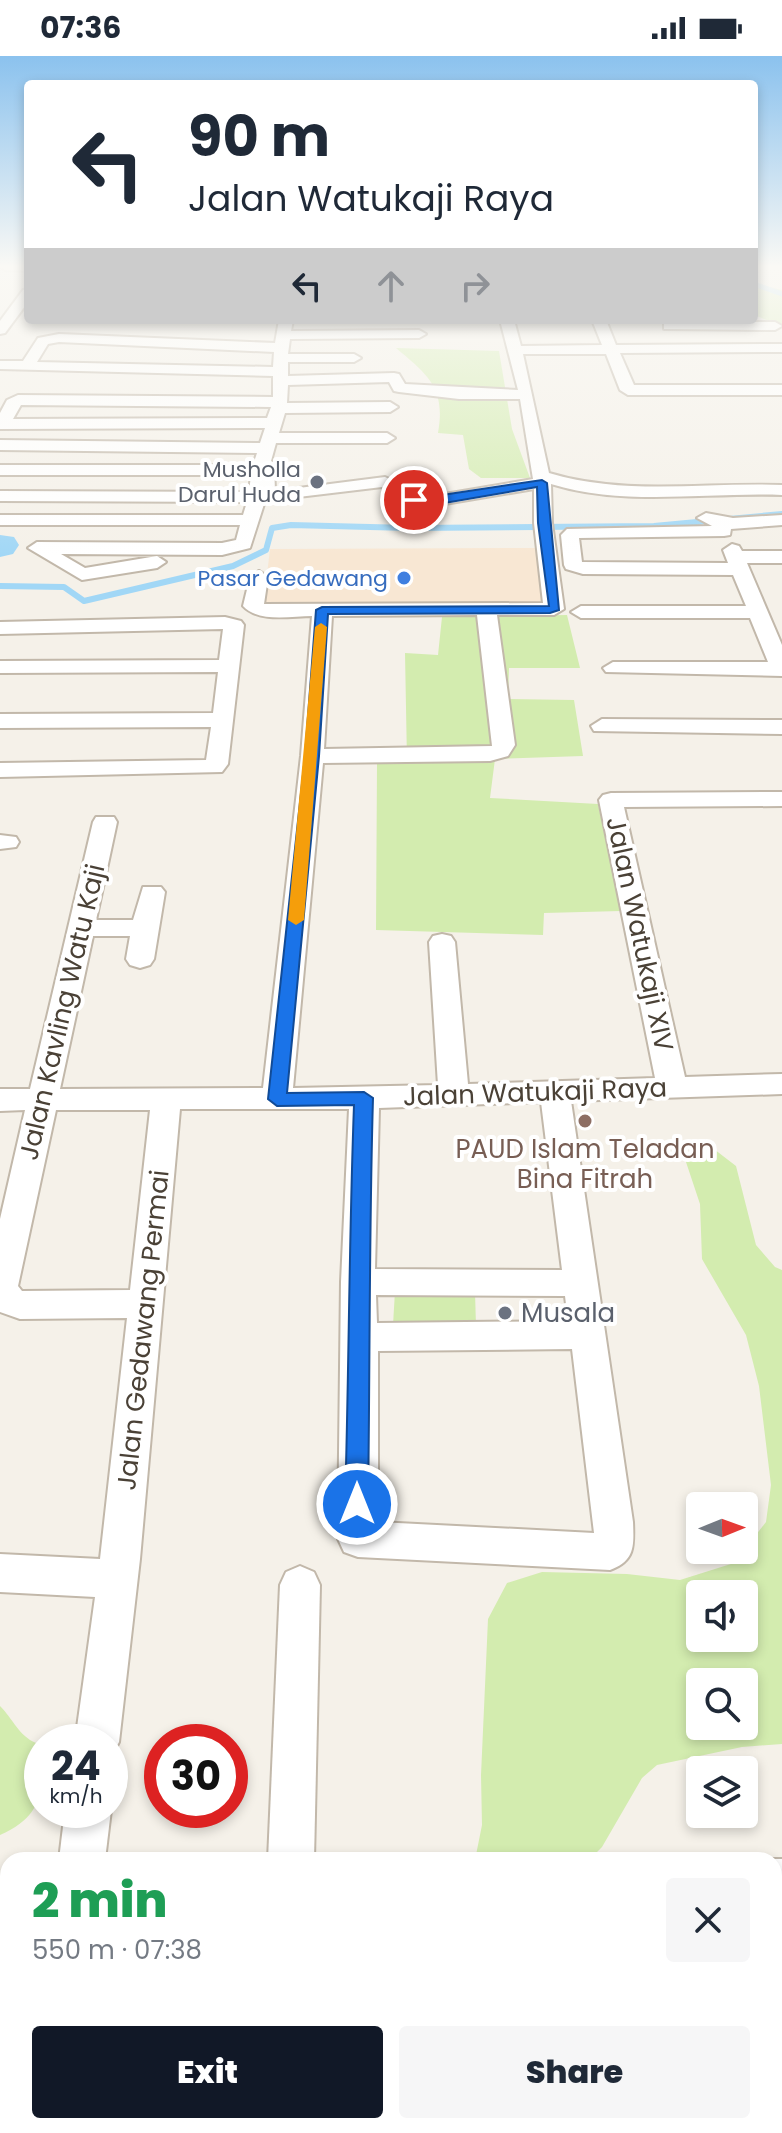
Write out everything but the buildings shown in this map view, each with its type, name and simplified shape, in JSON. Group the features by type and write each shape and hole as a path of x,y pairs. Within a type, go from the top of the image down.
{"street":[{"path":"27,366 30,363"},
{"path":"0,365 83,363"},
{"path":"280,363 267,470 267,494 270,497 385,482 414,500 427,502 542,480 571,486 628,490 782,490"},
{"path":"331,363 395,377 399,388 459,394 526,394"},
{"path":"259,577 253,606 256,609 554,609 544,529 542,480 523,363"},
{"path":"617,363 628,390 690,370 737,363"},
{"path":"664,363 782,388"},
{"path":"687,363 690,370"},
{"path":"766,363 782,388"},
{"path":"270,436 18,400 12,403 1,424 270,436 387,438"},
{"path":"0,470 270,436 390,407"},
{"path":"0,445 270,436"},
{"path":"0,521 78,573 88,574 210,549 235,548 246,539 270,436"},
{"path":"685,511 687,500 713,489"},
{"path":"613,668 780,659 758,603 717,524 628,490"},
{"path":"0,496 257,497"},
{"path":"0,521 251,520"},
{"path":"782,520 570,535 573,565 583,568 737,563 782,557"},
{"path":"581,612 758,603"},
{"path":"277,1099 312,756 322,610"},
{"path":"312,756 490,754 500,751 504,745 486,610"},
{"path":"0,628 234,625 217,764 214,767 0,770"},
{"path":"0,667 229,666"},
{"path":"0,721 223,720"},
{"path":"602,726 782,727"},
{"name":"Jalan Watukaji XIV","path":"672,1086 611,800 782,799"},
{"name":"Jalan Kavling Watu Kaji","path":"105,822 1,1287 4,1294 20,1305 35,1307 146,1304"},
{"path":"140,959 152,892"},
{"path":"81,928 145,928"},
{"path":"442,942 454,1096"},
{"name":"Jalan Watukaji Raya","path":"0,1100 364,1098 782,1084"},
{"path":"364,1098 358,1282 358,1539 604,1552 614,1548 613,1522 555,1093"},
{"name":"Jalan Gedawang Permai","path":"99,1724 119,1569 166,1101"},
{"path":"358,1282 580,1283"},
{"path":"360,1337 587,1335"},
{"path":"0,1573 119,1569"},
{"path":"291,1852 300,1585"},
{"path":"83,1852 86,1828"}],"shaded area":[{"name":"Pasar Gedawang","path":"536,548 547,608 263,609 270,549"}],"green space":[{"path":"413,363 501,363 512,429 530,478 481,478 469,469 463,435 438,433 437,393"},
{"path":"567,615 580,668 509,668 508,699 574,700 583,756 495,759 490,798 598,804 621,911 544,913 543,935 376,930 377,764 407,762 405,653 438,655 442,617"},
{"path":"710,1146 736,1166 756,1245 775,1267 782,1270 782,1744 686,1756 686,1759 657,1765 642,1778 597,1852 477,1852 482,1825 481,1775 488,1619 507,1583 542,1572 627,1574 680,1580 731,1564 758,1564 758,1532 766,1522 771,1485 759,1386 746,1335 702,1259 700,1204 684,1156 696,1148"},
{"path":"395,1291 475,1292 476,1326 393,1325"},
{"path":"0,1706 24,1735 24,1820 0,1835"}],"waterway":[{"path":"0,586 64,587 84,601 233,566 266,550 272,528 291,525 409,528 654,526 782,514"}],"slow traffic":[{"path":"296,920 321,627"}],"place":[{"name":"Musholla Darul Huda","path":"317,482"},
{"name":"Pasar Gedawang","path":"404,578"},
{"name":"PAUD Islam Teladan Bina Fitrah","path":"585,1121"},
{"name":"Musala","path":"505,1313"}],"route":[{"path":"357,1504 358,1282 364,1098 277,1099 312,756 322,610 550,610 555,607 543,523 542,483 427,502 414,500"}]}
